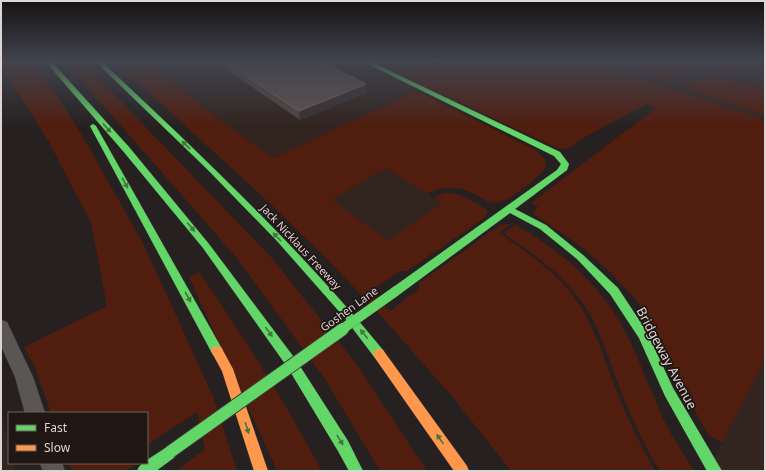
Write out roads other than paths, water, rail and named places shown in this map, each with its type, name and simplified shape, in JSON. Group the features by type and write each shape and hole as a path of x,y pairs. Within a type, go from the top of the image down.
{"main road":[{"path":"67,83 126,149 206,246 292,364 343,446 356,471"},
{"name":"Jack Nicklaus Freeway","path":"121,83 204,162 304,265 378,351 462,471"},
{"name":"Goshen Lane","path":"144,471 396,291 564,168 565,164 556,154 547,149 411,83"},
{"path":"81,99 94,126 227,369 261,471"},
{"name":"Bridgeway Avenue","path":"509,208 543,227 580,257 614,291 643,335 669,392 715,471"}],"street":[{"path":"1,327 24,377 35,412"}]}
